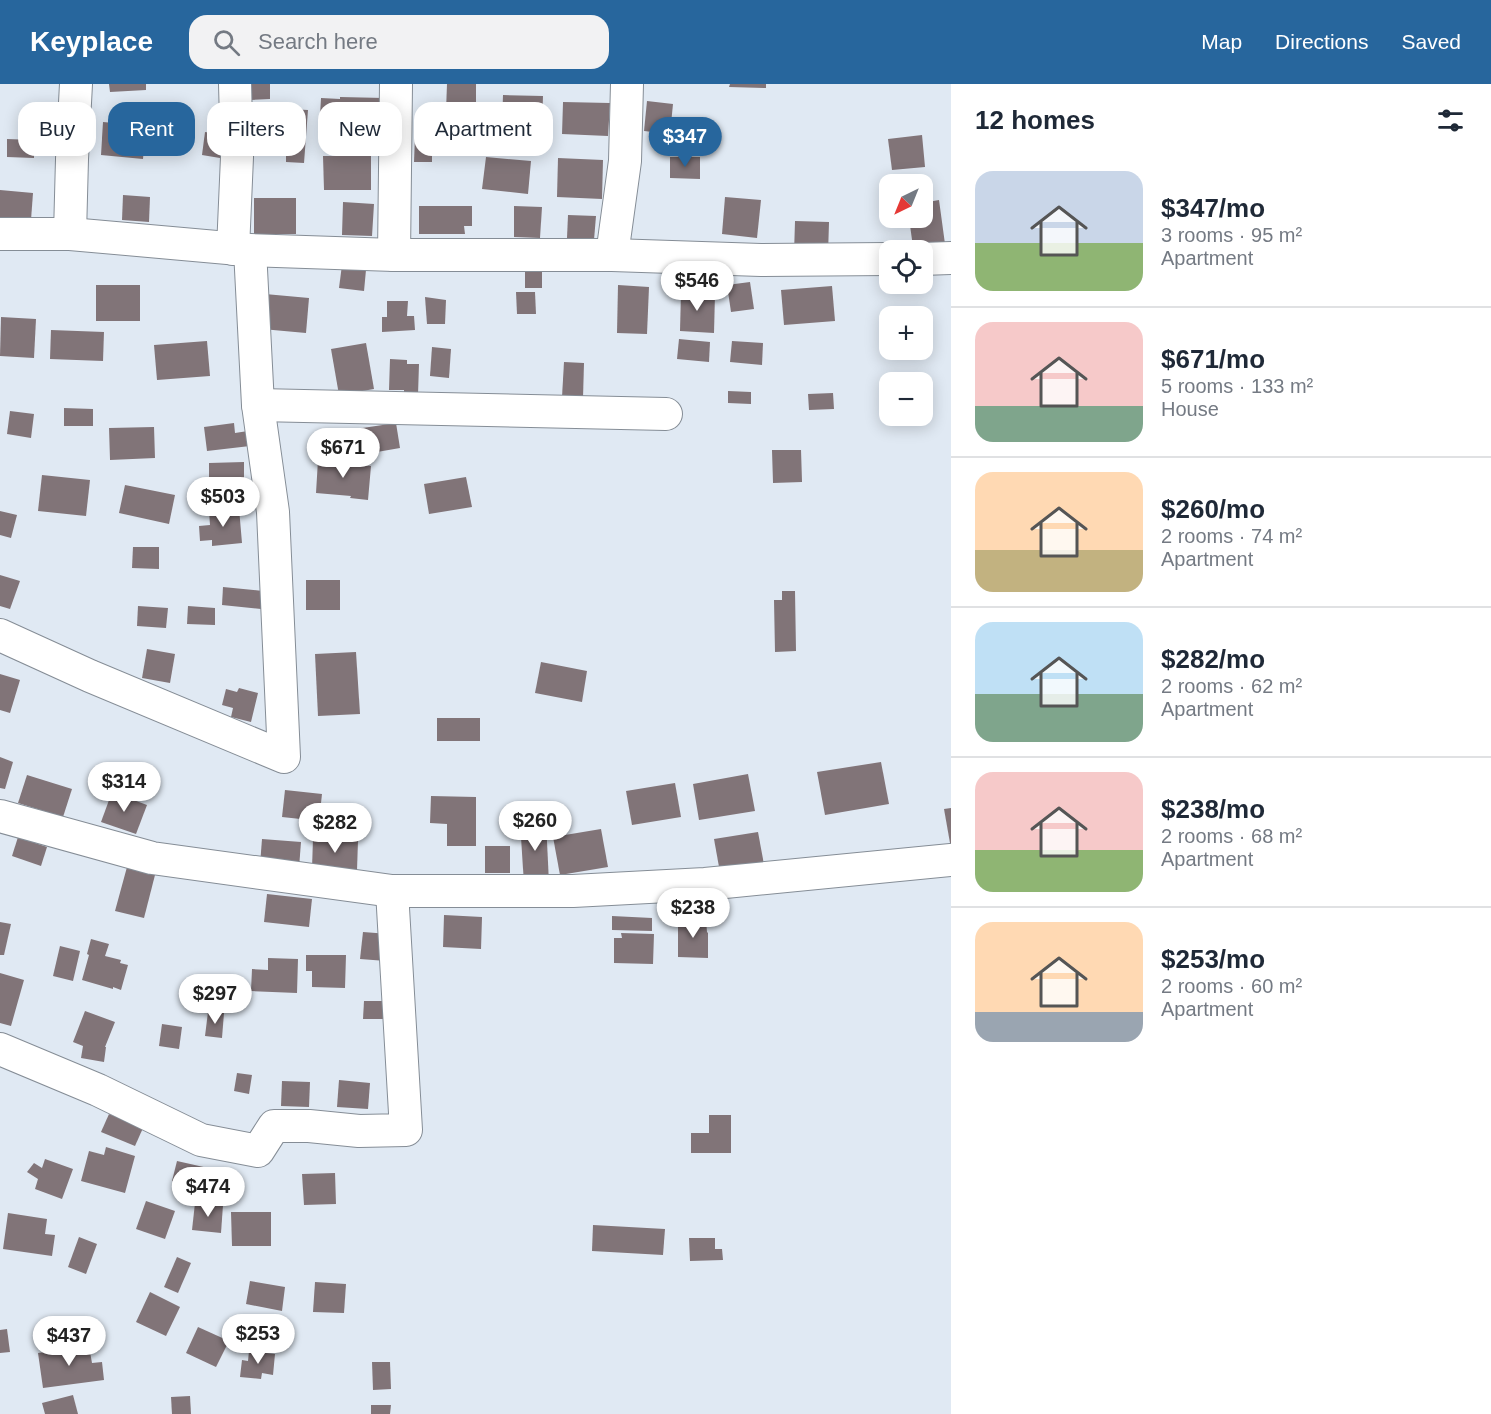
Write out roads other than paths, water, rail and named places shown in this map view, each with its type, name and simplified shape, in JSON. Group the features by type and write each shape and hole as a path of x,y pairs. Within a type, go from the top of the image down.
{"street":[{"path":"70,234 76,84"},
{"path":"0,635 90,676 284,757 273,512 258,405 242,249 235,84"},
{"path":"394,255 396,84"},
{"path":"612,255 625,161 627,84"},
{"path":"0,234 70,234 242,249 394,255 612,255 761,260 879,259"},
{"path":"933,259 951,258"},
{"path":"258,405 666,414"},
{"path":"0,816 152,858 392,891 573,891 681,886 951,860"},
{"path":"0,1049 99,1090 201,1140 258,1151 274,1126 309,1126 358,1131 406,1130 392,891"}]}
